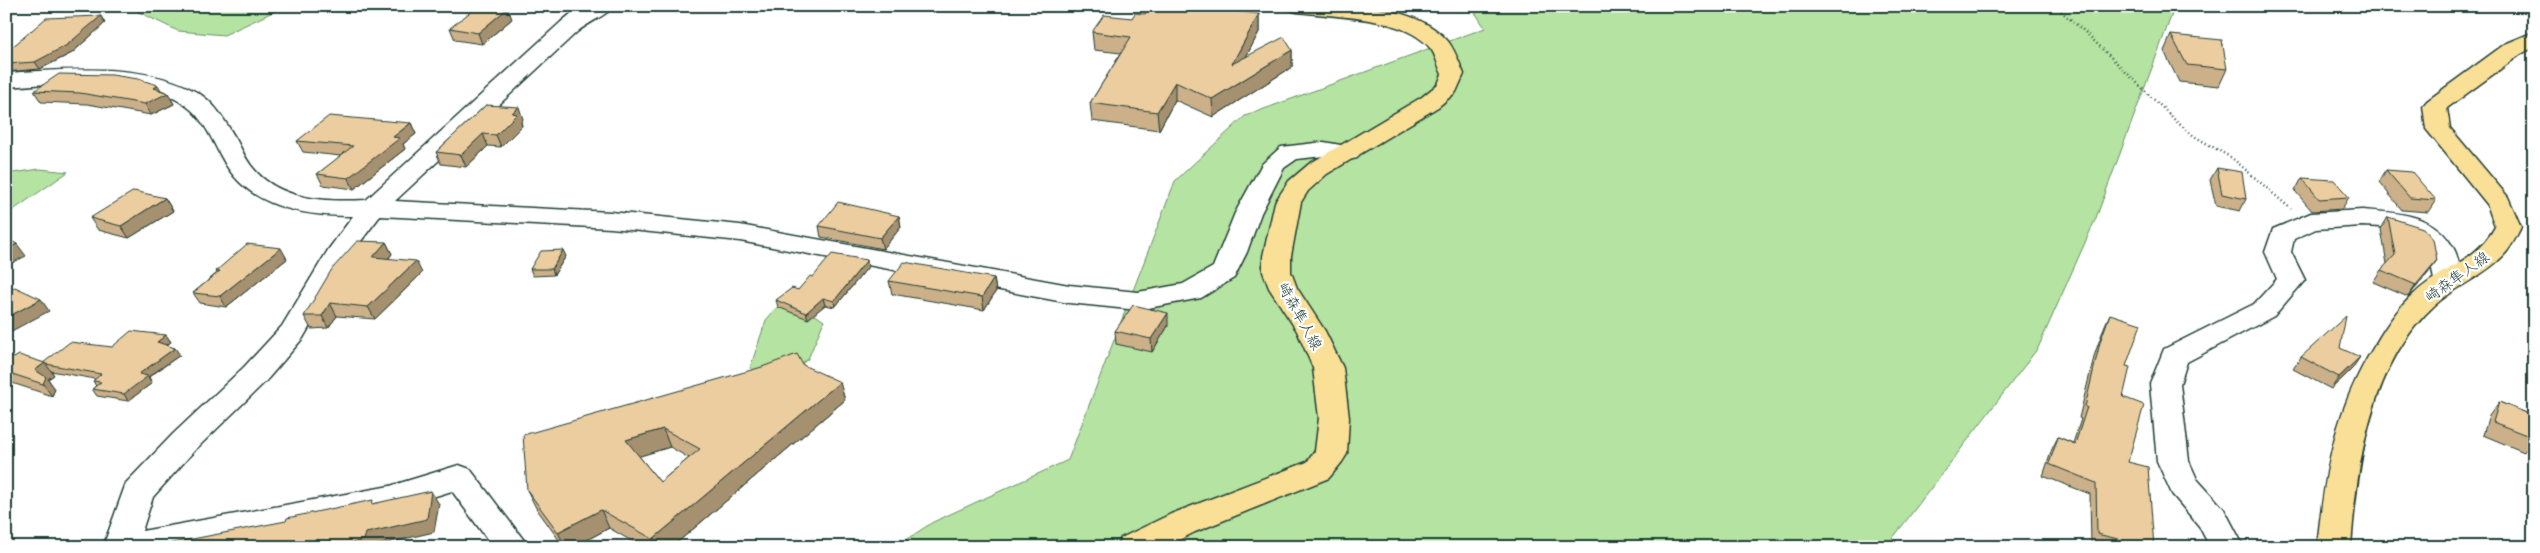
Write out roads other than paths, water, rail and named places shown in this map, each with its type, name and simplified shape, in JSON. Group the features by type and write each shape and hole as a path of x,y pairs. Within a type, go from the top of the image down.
{"main road":[{"name":"崎森隼人線","path":"1133,547 1183,523 1318,470 1331,454 1334,418 1328,368 1311,331 1283,288 1277,272 1277,256 1288,202 1298,186 1318,169 1348,153 1430,102 1448,87 1453,74 1439,44 1420,30 1401,21 1297,6"},
{"name":"崎森隼人線","path":"2334,547 2345,452 2353,419 2390,345 2416,307 2448,280 2484,259 2496,248 2508,227 2499,202 2438,130 2435,106 2513,50 2534,38"}],"street":[{"path":"120,547 138,492 184,442 255,374 293,332 313,294 341,250 373,208 581,17 604,6"},
{"path":"6,80 88,76 126,77 187,96 202,107 214,123 246,176 265,191 298,204 338,210 373,208 611,220 740,233 1069,294 1138,301 1191,292 1224,272 1248,213 1274,164 1290,152 1324,149 1348,153"},
{"path":"2227,547 2212,518 2182,485 2173,461 2166,384 2174,356 2264,310 2291,280 2278,252 2282,235 2311,221 2362,218 2405,221 2426,232 2442,251 2448,280"},
{"path":"129,547 390,498 459,477 512,547"}]}
